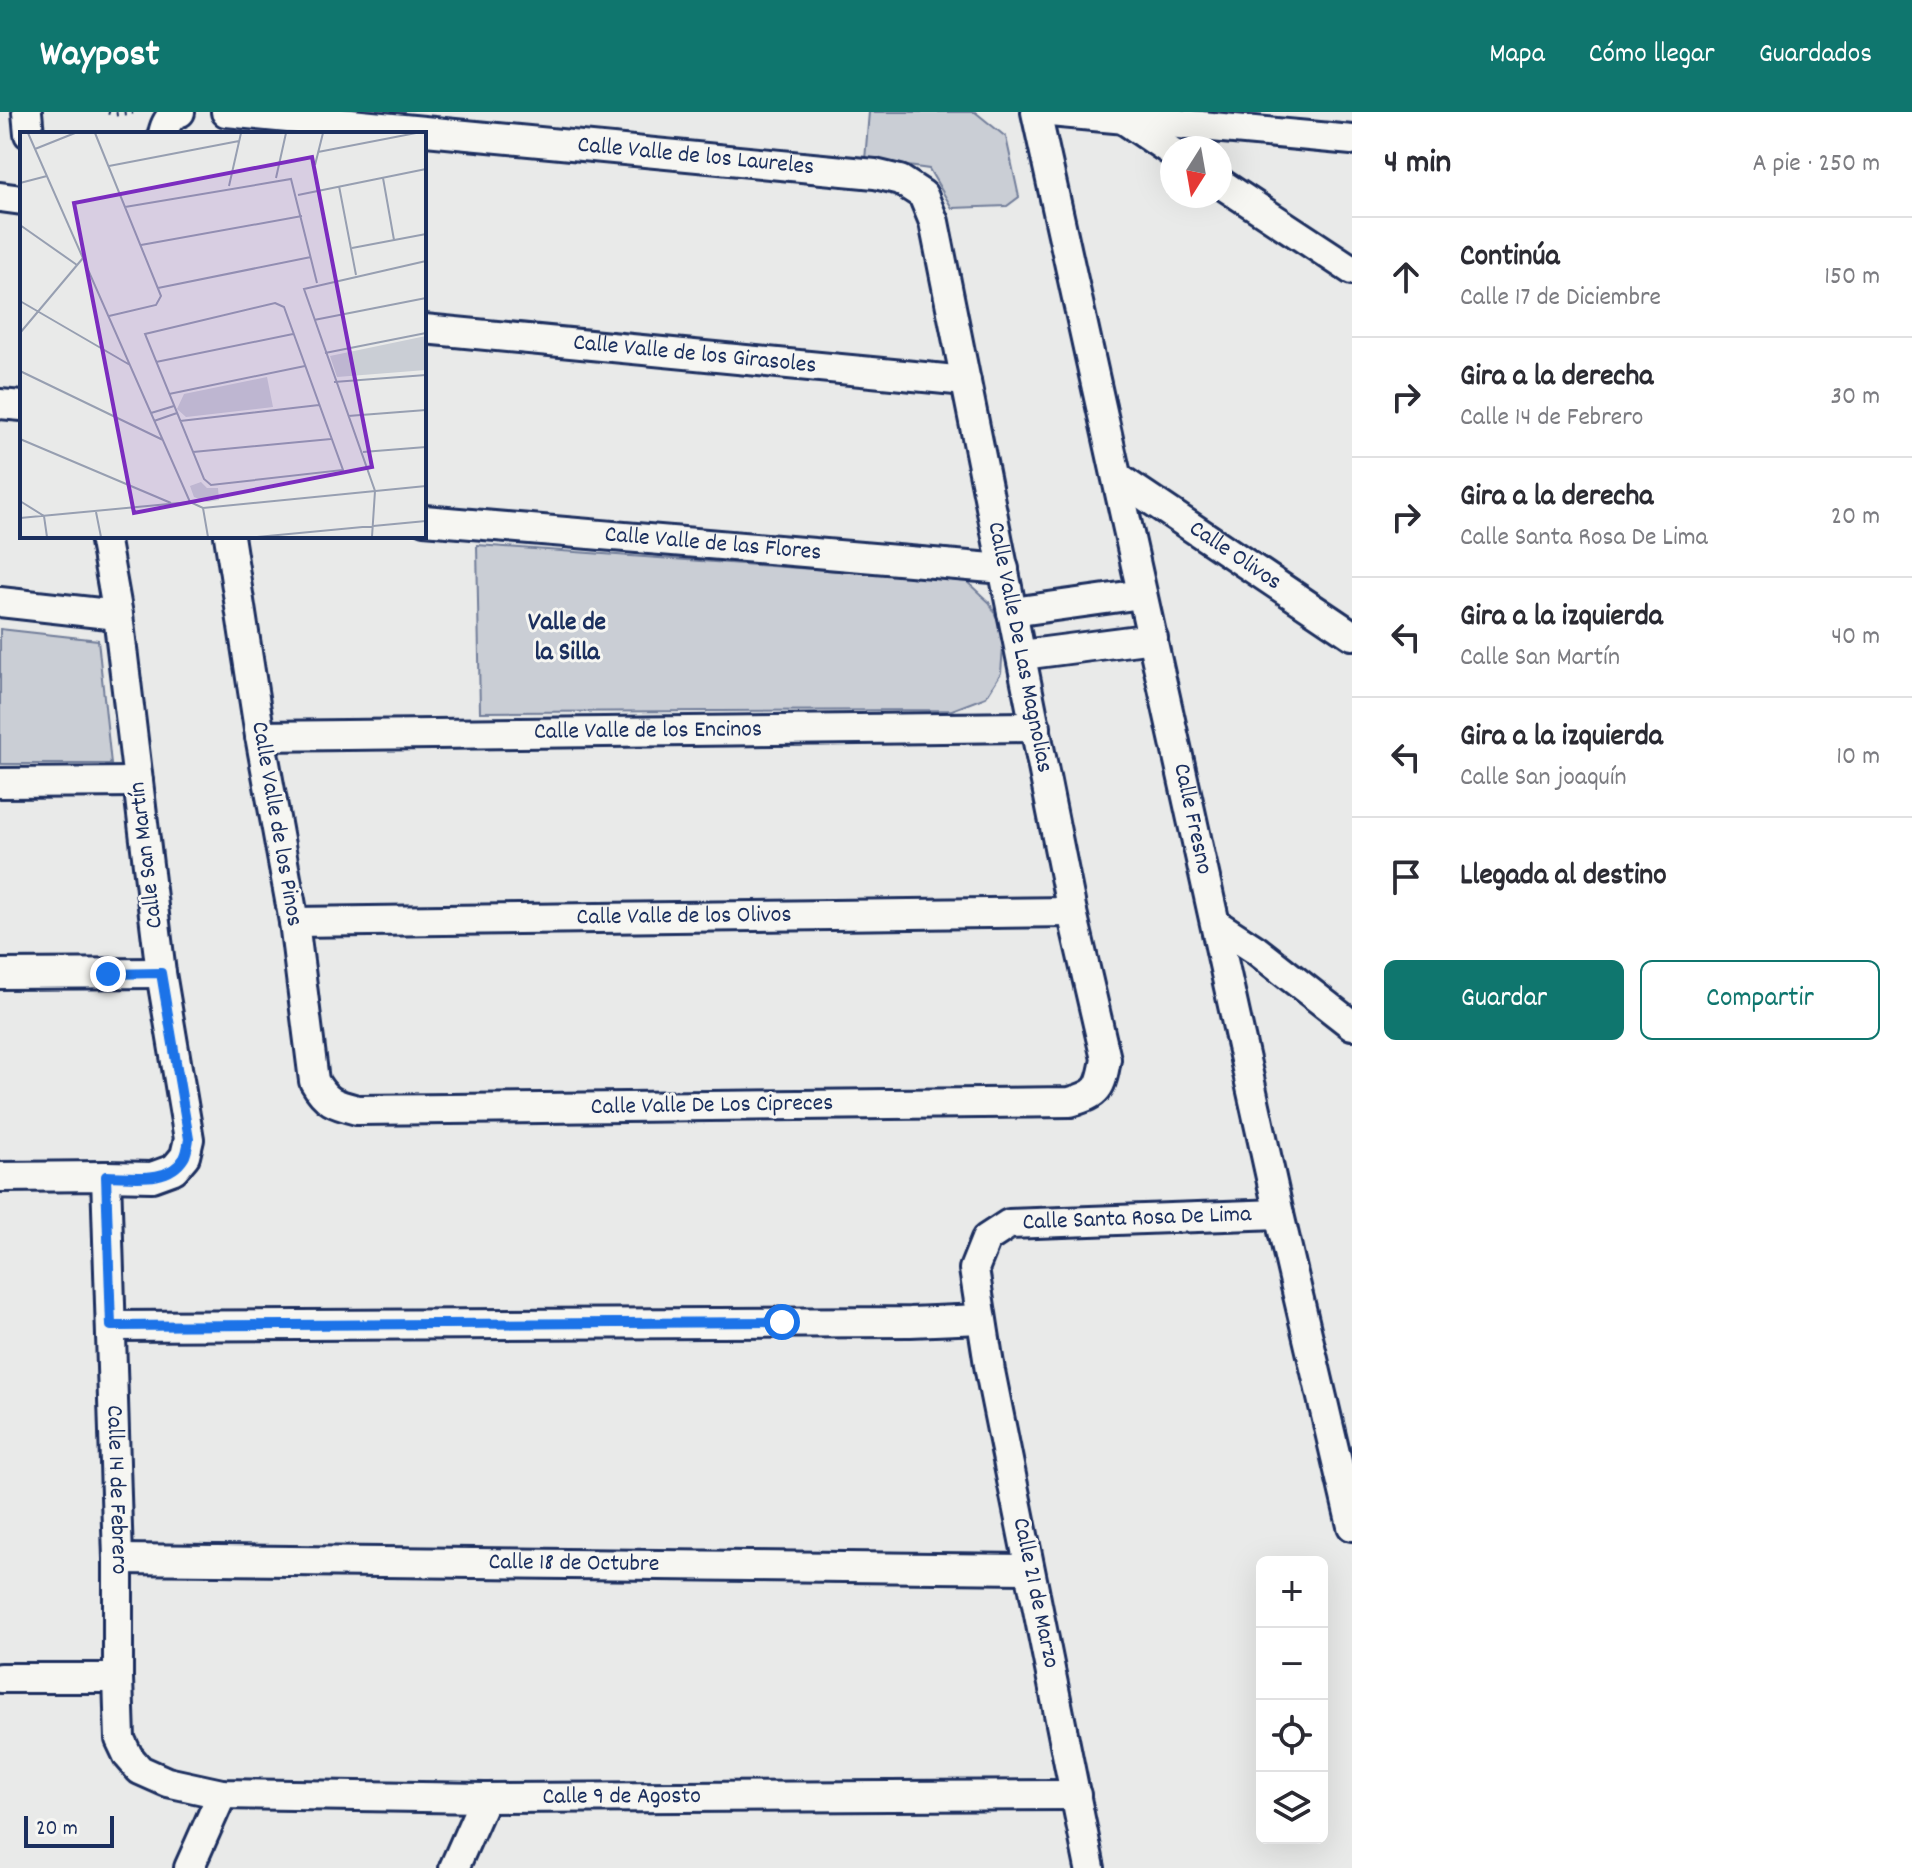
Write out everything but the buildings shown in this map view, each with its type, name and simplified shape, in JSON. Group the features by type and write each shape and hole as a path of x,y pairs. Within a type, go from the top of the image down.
{"street":[{"path":"27,112 29,132"},
{"name":"Calle Valle de los Laureles","path":"226,112 875,174 900,180 923,195"},
{"name":"Calle Fresno","path":"1036,112 1279,1214 1352,1526"},
{"path":"1050,112 1352,140"},
{"path":"1120,118 1160,144"},
{"path":"1232,191 1352,270"},
{"name":"Calle Valle De Las Magnolias","path":"923,195 934,222 1072,912 1106,1059 1102,1081 1090,1096"},
{"path":"0,197 20,200"},
{"name":"Calle Valle de los Girasoles","path":"426,329 966,381"},
{"path":"0,404 20,406"},
{"name":"Calle Olivos","path":"1117,477 1352,635"},
{"name":"Calle Valle de las Flores","path":"426,520 1004,569"},
{"name":"Calle San Martín","path":"104,538 118,615 161,973 189,1139 185,1156 174,1169 152,1177 106,1176"},
{"name":"Calle Valle de los Pinos","path":"229,538 260,736 294,922 314,1081 323,1096 335,1104"},
{"path":"1012,612 1142,594"},
{"path":"0,602 118,615"},
{"path":"1022,655 1153,638"},
{"name":"Calle Valle de los Encinos","path":"260,736 1036,727"},
{"path":"0,783 138,782"},
{"name":"Calle Valle de los Olivos","path":"294,922 1072,912"},
{"path":"1216,924 1256,950 1352,1025"},
{"path":"0,974 161,973"},
{"name":"Calle Valle De Los Cipreces","path":"335,1104 357,1110 1070,1102 1090,1096"},
{"path":"0,1177 106,1176"},
{"name":"Calle 14 de Febrero","path":"106,1176 118,1559 120,1739 128,1756 140,1770 167,1782"},
{"name":"Calle Santa Rosa De Lima","path":"981,1319 974,1269 986,1239 1009,1224 1279,1214"},
{"path":"111,1326 910,1322 981,1319"},
{"name":"Calle 21 de Marzo","path":"981,1319 1090,1868"},
{"name":"Calle 18 de Octubre","path":"118,1559 1029,1569"},
{"path":"0,1678 118,1678"},
{"name":"Calle 9 de Agosto","path":"167,1782 222,1794 485,1798 1076,1795"},
{"path":"189,1868 222,1794"},
{"path":"454,1868 485,1798"}],"path":[{"path":"108,112 133,112"}],"shaded area":[{"path":"869,112 975,112 1006,137 1019,197 1007,206 952,208 929,169 865,160"},
{"path":"477,545 965,580 990,603 1004,634 1001,673 986,697 952,710 480,712"},
{"path":"0,629 98,640 111,764 0,764"}],"district":[{"name":"Valle de la Silla","path":"567,638"}],"route":[{"path":"108,974 161,973 189,1139 185,1156 174,1169 152,1177 106,1176 111,1326 782,1322"}]}
